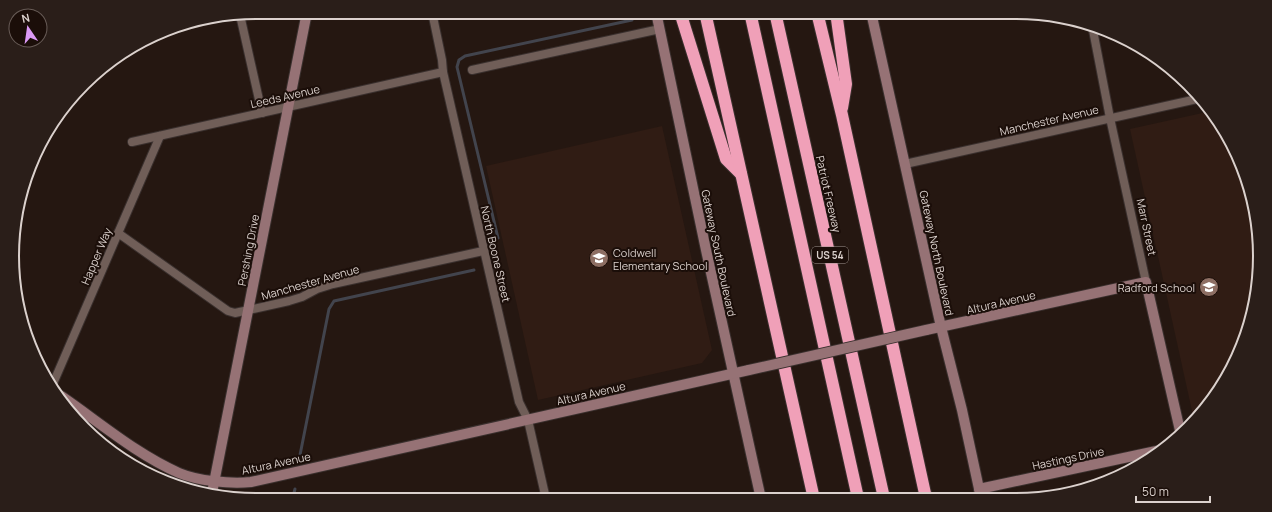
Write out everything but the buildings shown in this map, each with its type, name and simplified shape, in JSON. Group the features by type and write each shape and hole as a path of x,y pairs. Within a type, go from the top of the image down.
{"highway":[{"path":"682,19 726,158 742,174"},
{"path":"707,19 813,493"},
{"name":"US 54","path":"752,19 857,493"},
{"name":"Patriot Freeway","path":"777,19 883,493"},
{"path":"819,19 842,115 925,493"},
{"path":"837,19 846,84 842,115"}],"main road":[{"name":"Pershing Drive","path":"213,489 306,19"},
{"name":"Gateway South Boulevard","path":"658,19 760,493"},
{"name":"Gateway North Boulevard","path":"873,19 906,164 941,328 962,410 980,493"},
{"name":"Altura Avenue","path":"70,403 133,448 180,473 235,483 251,482 733,373 1146,282"},
{"name":"Marr Street","path":"1146,282 1179,428"},
{"name":"Hastings Drive","path":"984,493 1148,453"}],"street":[{"name":"North Boone Street","path":"433,19 443,72 483,251 519,402 528,420 545,493"},
{"path":"241,20 262,113"},
{"path":"472,70 660,29"},
{"name":"Marr Street","path":"1094,33 1110,118 1146,282"},
{"name":"Leeds Avenue","path":"132,142 443,72"},
{"name":"Manchester Avenue","path":"906,164 1194,100"},
{"name":"Happer Way","path":"55,380 160,136"},
{"name":"Manchester Avenue","path":"118,233 228,311 235,313 289,301 302,297 317,289 334,284 483,251"}],"shaded area":[{"name":"Radford School","path":"1204,113 1229,151 1245,195 1251,225 1253,256 1251,287 1245,317 1229,361 1213,388 1193,414 1130,129"},
{"name":"Coldwell Elementary School","path":"662,126 712,350 702,363 538,400 486,166"}],"waterway":[{"path":"498,238 457,67 459,60 465,56 632,20"},
{"path":"300,455 329,309 334,301 474,270"},
{"path":"294,493 295,489"}],"place":[{"name":"Coldwell Elementary School","path":"599,258"},
{"name":"Radford School","path":"1209,287"}]}
